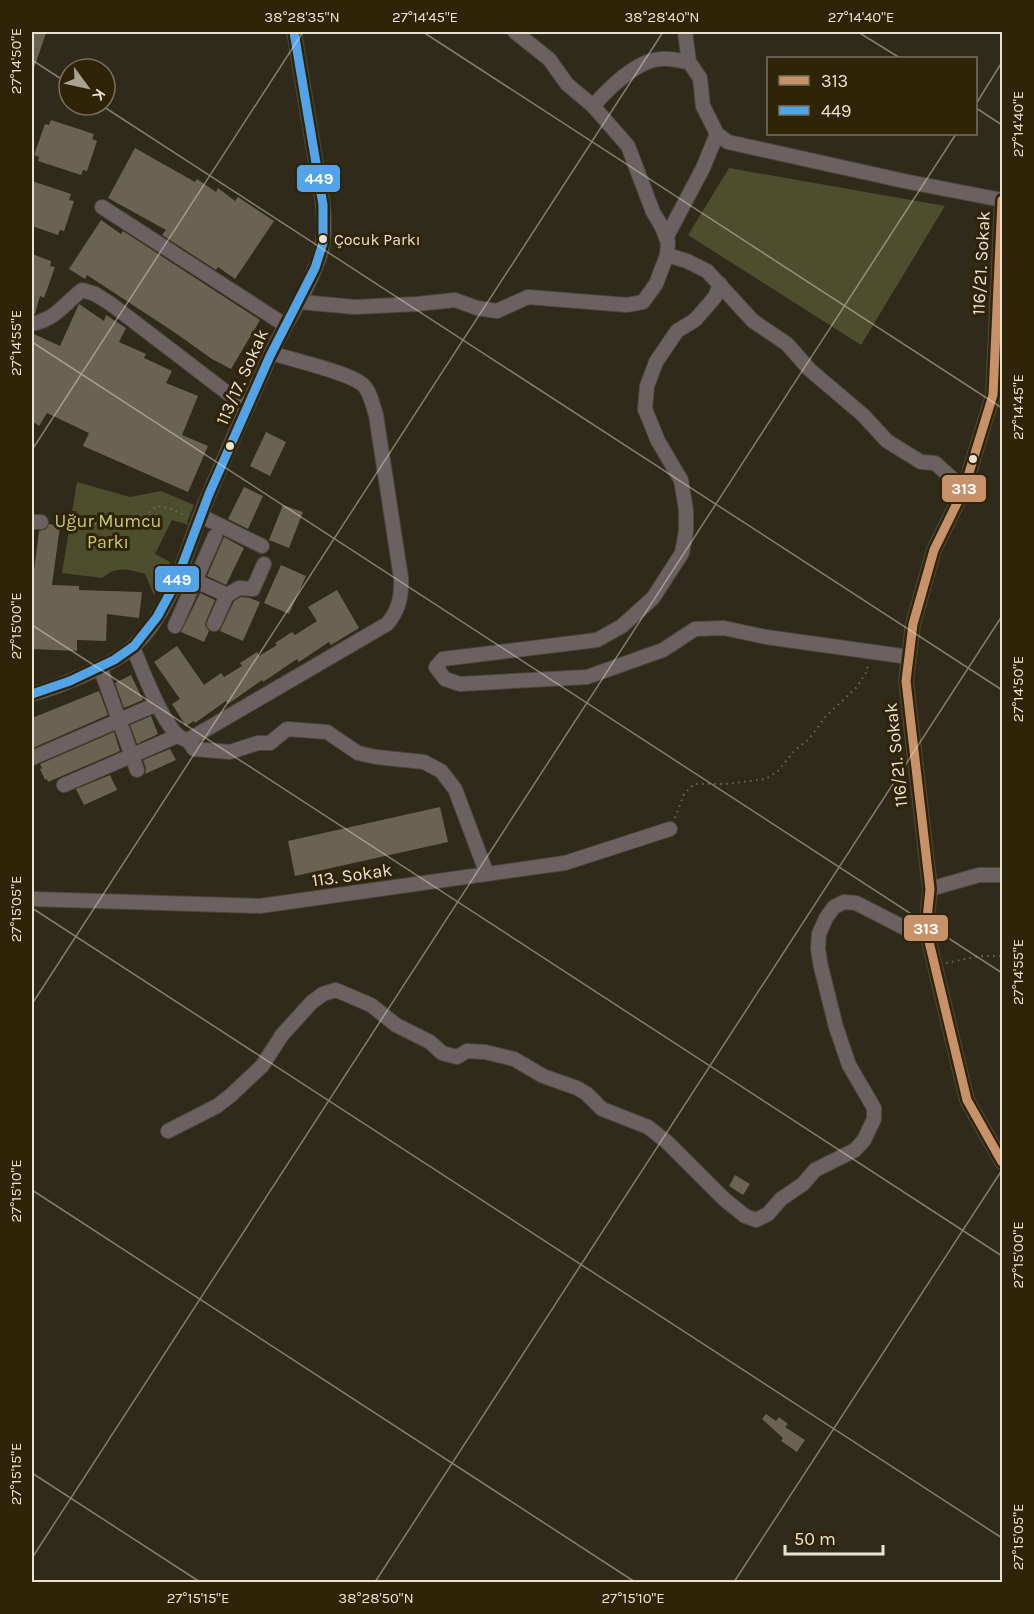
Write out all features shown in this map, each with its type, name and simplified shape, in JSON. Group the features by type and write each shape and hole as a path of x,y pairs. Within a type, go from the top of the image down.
{"street":[{"name":"113/17. Sokak","path":"32,694 100,667 132,648 159,614 179,573 200,518 271,353 285,325 300,303 320,252 324,231 323,205 294,32"},
{"path":"300,303 355,307 454,300 477,308 497,311 528,297 627,305 644,303 656,284 667,255 666,238 653,212 628,146 593,106 567,84 549,59 515,32"},
{"path":"685,32 689,62 700,78 704,106 717,134 728,142 904,182 1002,200"},
{"path":"593,106 607,90 636,68 659,58 689,62"},
{"path":"666,238 703,168 717,134"},
{"name":"116/21. Sokak","path":"1002,200 993,395 964,489 934,550 913,624 906,681 930,889 926,929 967,1100 1002,1162"},
{"path":"102,207 285,325"},
{"path":"667,255 687,261 707,272 753,321 787,344 810,370 863,415 887,441 921,462 935,463 964,489"},
{"path":"720,284 715,297 695,320 677,331 656,362 648,386 645,409 658,441 681,480 686,510 686,531 682,553 653,597 622,626 597,640 443,659 436,668 445,679 460,684 587,677 663,650 696,629 724,628 766,637 909,657"},
{"path":"32,324 43,321 63,308 82,290 95,294 248,408"},
{"path":"64,785 182,738 387,624 394,617 400,601 401,578 376,415 367,390 362,384 348,377 271,353"},
{"path":"200,518 262,546"},
{"path":"175,626 215,536"},
{"path":"214,624 227,595 239,588 253,589 264,564"},
{"path":"179,573 227,595"},
{"path":"132,648 157,704 182,738 195,749 230,752 258,743 270,743 287,729 327,732 358,753 424,762 441,771 455,789 487,874"},
{"path":"100,667 137,770"},
{"path":"32,758 157,704"},
{"name":"113. Sokak","path":"32,899 260,906 565,864 670,829"},
{"path":"930,889 979,875 1002,875"},
{"path":"168,1131 217,1106 230,1096 262,1066 282,1035 312,1002 323,994 336,990 371,1005 396,1025 430,1042 442,1053 457,1057 467,1051 485,1052 514,1059 543,1076 577,1088 587,1094 602,1109 648,1127 667,1142 724,1199 745,1216 756,1220 768,1214 815,1170 855,1150 864,1140 873,1119 874,1107 849,1065 836,1027 821,966 818,949 819,934 826,918 834,907 843,902 855,903 905,928 926,929"}],"path":[{"path":"36,522 95,524 104,517 137,522 157,506 200,518"},
{"path":"670,829 684,794 694,784 725,784 766,779 778,771 795,750 809,740 826,716 857,687 867,670 871,651"},
{"path":"936,964 980,956 1002,956"}],"green space":[{"path":"729,168 945,206 861,345 688,235"},
{"name":"Uğur Mumcu Parkı","path":"77,482 130,497 161,491 194,505 187,522 189,525 172,520 155,554 170,562 154,595 145,574 133,571 117,570 102,578 62,573"}],"building":[{"path":"32,32 46,33 33,71 32,71"},
{"path":"51,120 94,134 92,139 97,141 87,171 83,170 81,175 38,161 39,157 34,155 45,124 49,125"},
{"path":"135,148 195,182 197,179 216,192 218,188 235,201 238,197 274,221 235,279 218,267 216,270 162,235 166,230 108,198"},
{"path":"32,181 71,194 69,200 74,201 64,231 60,230 58,235 32,226"},
{"path":"101,220 121,234 123,231 260,320 231,369 212,359 87,275 85,279 69,269"},
{"path":"32,254 51,261 50,266 55,267 44,298 40,296 35,314 32,315"},
{"path":"79,304 104,321 106,315 126,328 119,342 146,354 144,358 172,371 166,383 198,396 182,435 208,446 188,492 83,446 89,433 47,413 39,426 32,421 32,333 60,346"},
{"path":"266,432 286,442 270,476 250,466"},
{"path":"244,487 263,496 248,529 228,519"},
{"path":"283,505 303,512 289,548 269,540"},
{"path":"49,524 60,526 52,585 79,586 79,590 142,592 139,618 107,614 106,641 77,640 77,651 32,649 32,586 39,531 46,529"},
{"path":"224,537 244,548 226,585 207,576"},
{"path":"281,565 306,576 289,614 264,603"},
{"path":"337,590 359,628 331,645 329,642 299,662 297,659 228,704 226,701 195,723 194,721 186,726 172,704 180,699 154,662 177,646 204,685 221,673 224,677 242,666 240,663 257,652 259,656 292,632 295,635 317,621 308,607"},
{"path":"200,593 215,600 206,621 205,625 209,631 204,642 181,632"},
{"path":"241,597 260,602 243,641 220,631 234,601"},
{"path":"131,675 143,700 124,708 115,683"},
{"path":"99,691 108,715 33,748 32,718"},
{"path":"151,716 158,734 137,744 130,725"},
{"path":"114,732 120,751 48,782 47,779 45,780 40,764"},
{"path":"170,749 176,760 145,774 146,768 143,760"},
{"path":"110,775 117,790 84,805 76,789"},
{"path":"440,807 448,842 295,876 288,841"},
{"path":"735,1175 750,1184 743,1195 729,1186"},
{"path":"766,1414 776,1421 779,1417 788,1424 785,1427 805,1440 797,1452 781,1441 783,1438 762,1419"}],"transit line":[{"name":"449","path":"32,694 70,681 114,660 134,646 157,617 175,584 209,494 270,356 315,268 323,243 323,205 294,32"},
{"name":"313","path":"1002,200 993,395 964,489 934,550 913,624 906,681 930,889 926,929 967,1100 1002,1162"}],"place":[{"name":"Çocuk Parkı","path":"323,239"}]}
